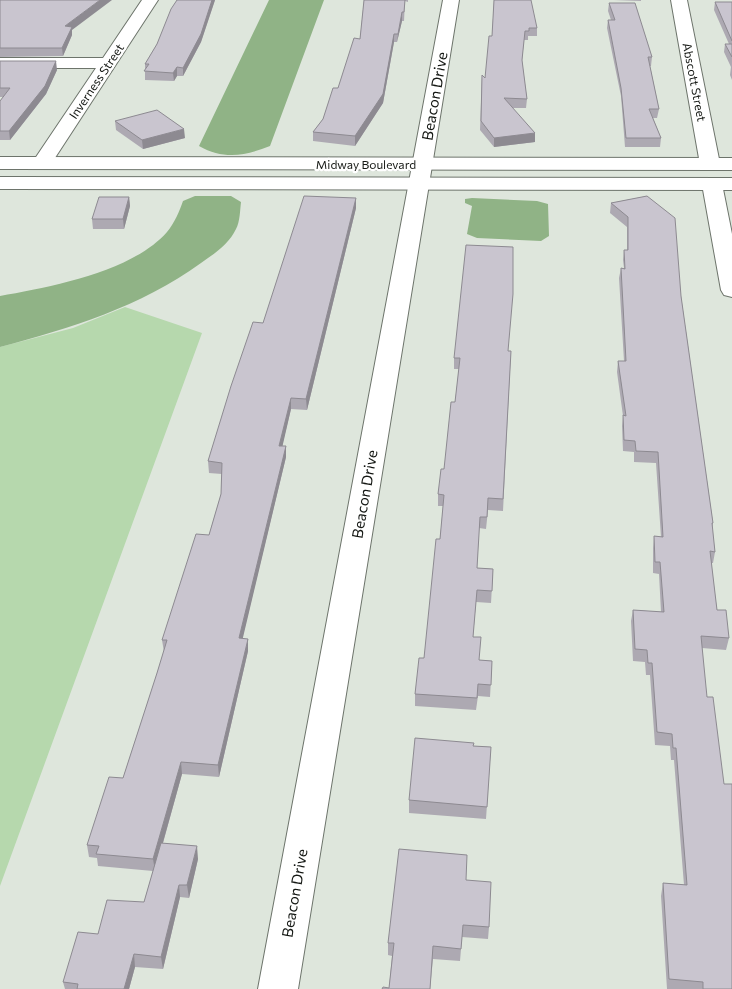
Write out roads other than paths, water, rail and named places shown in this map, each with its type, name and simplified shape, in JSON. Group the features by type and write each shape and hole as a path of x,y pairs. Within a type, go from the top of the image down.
{"street":[{"name":"Inverness Street","path":"42,162 150,0"},
{"name":"Beacon Drive","path":"278,989 451,0"},
{"name":"Abscott Street","path":"679,0 718,177 732,290"},
{"path":"0,63 109,63"},
{"name":"Midway Boulevard","path":"0,163 42,162 421,173 718,177 732,164"},
{"name":"Midway Boulevard","path":"0,183 421,173"}]}
